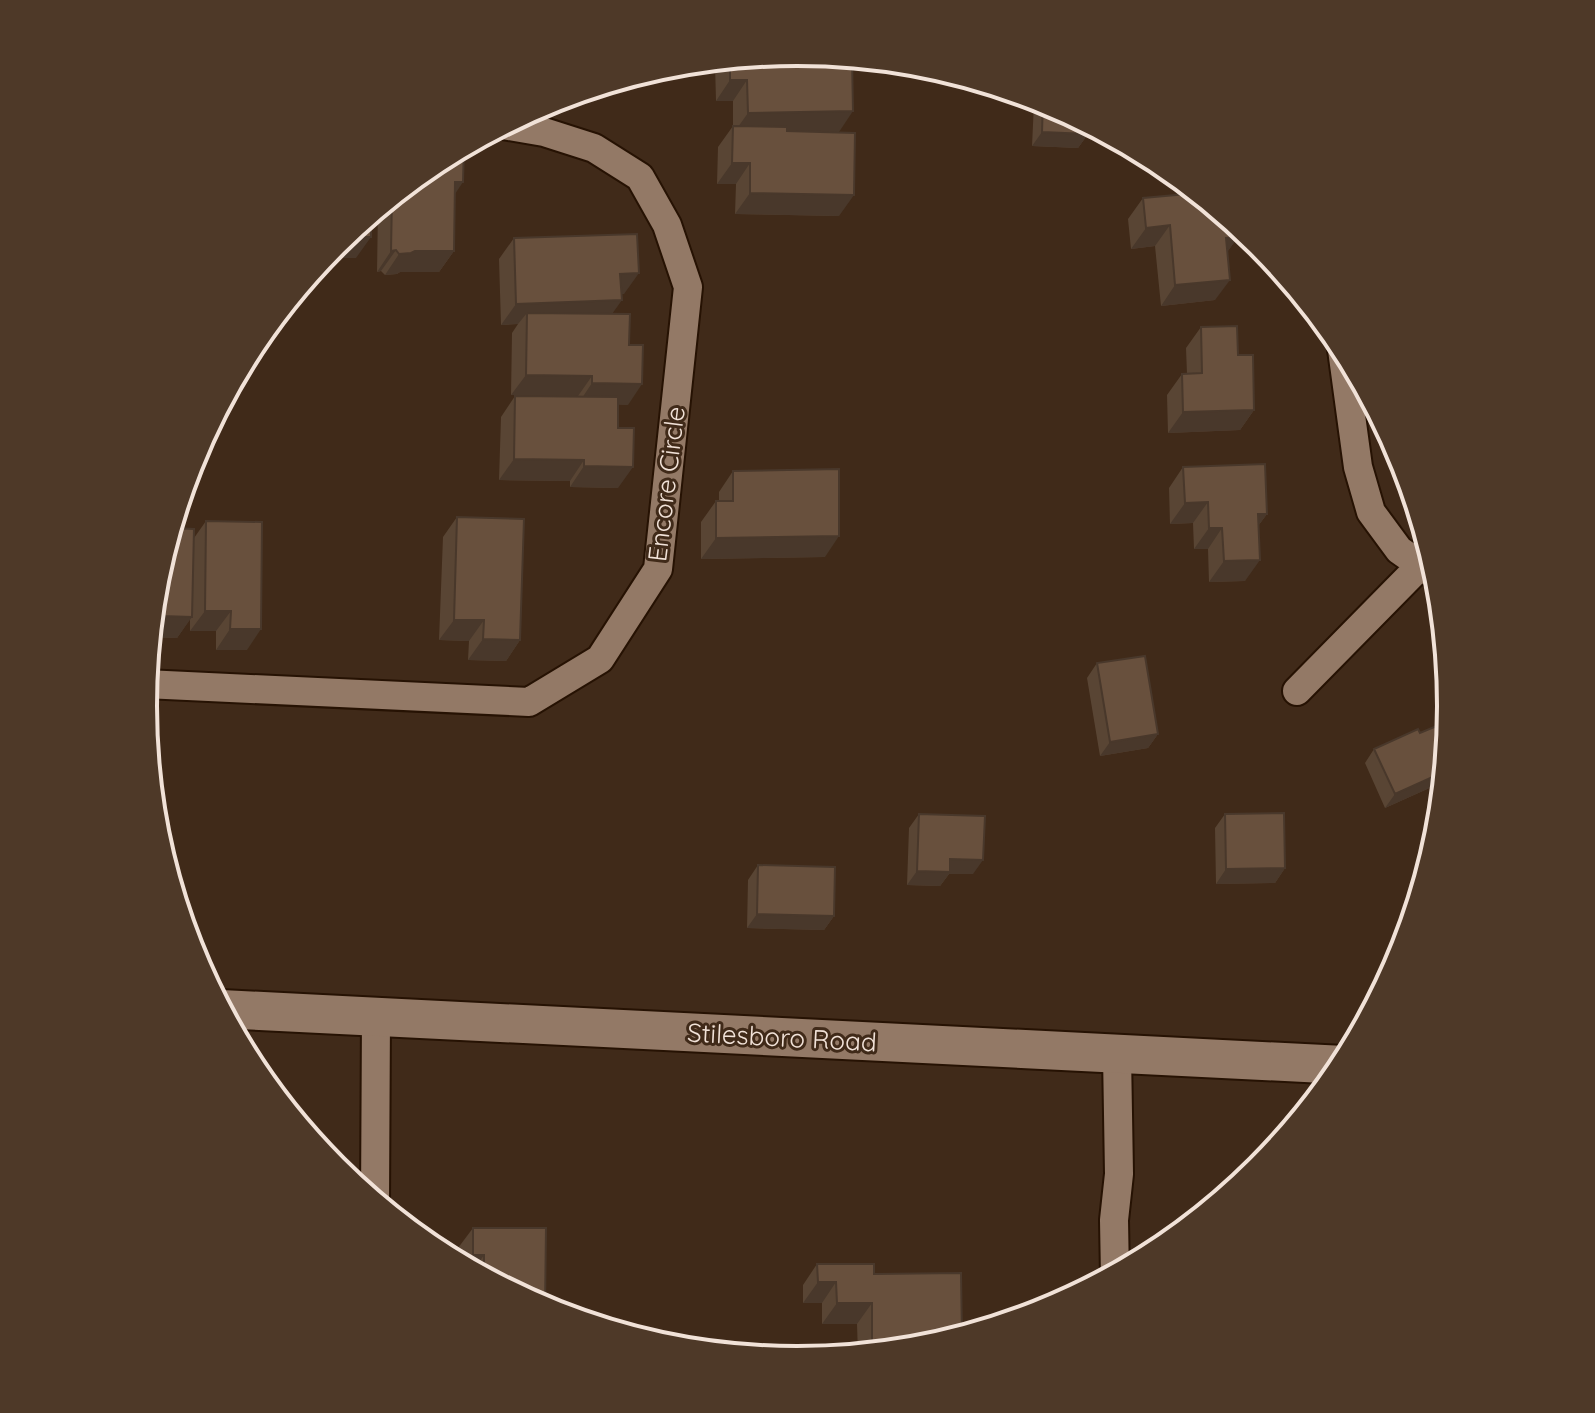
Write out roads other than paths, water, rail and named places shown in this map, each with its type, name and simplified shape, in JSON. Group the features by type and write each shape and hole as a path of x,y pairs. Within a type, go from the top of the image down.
{"main road":[{"name":"Stilesboro Road","path":"234,1010 1328,1064"}],"street":[{"name":"Encore Circle","path":"158,685 529,702 600,659 658,569 688,287 667,225 640,177 594,148 522,128"},
{"path":"1346,376 1358,467 1371,512 1399,550 1422,566"},
{"path":"1297,691 1425,577"},
{"path":"375,1188 376,1016"},
{"path":"1115,1263 1114,1220 1119,1174 1117,1054"}]}
